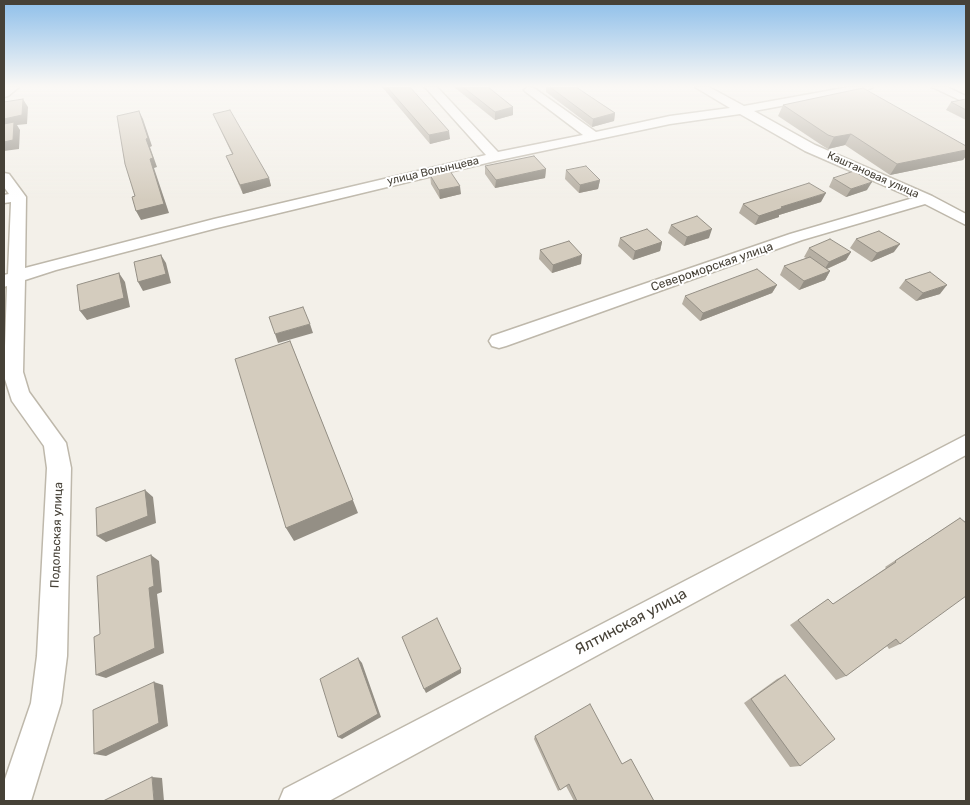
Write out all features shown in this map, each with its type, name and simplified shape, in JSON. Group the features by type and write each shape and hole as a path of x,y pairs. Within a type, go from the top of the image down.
{"street":[{"path":"465,125 495,157"},
{"path":"577,125 593,136"},
{"name":"улица Волынцева","path":"10,279 214,224 495,157 648,125"},
{"name":"Каштановая улица","path":"768,125 810,148 927,199 966,220"},
{"path":"4,177 11,198"},
{"name":"Подольская улица","path":"11,198 10,279 13,372 19,395 55,442 59,468 52,656 46,703 14,801"},
{"name":"Североморская улица","path":"499,341 796,237 927,199"},
{"name":"Ялтинская улица","path":"296,801 966,444"}],"building":[{"path":"4,125 14,125 13,140 4,142"},
{"path":"118,125 144,125 148,138 146,139 153,158 150,159 164,204 136,211 132,197 135,196 125,164"},
{"path":"218,125 238,125 269,178 240,185 226,156 233,154"},
{"path":"420,125 443,125 449,131 429,135"},
{"path":"812,125 928,125 966,146 966,150 897,164 851,134 834,137"},
{"path":"534,156 546,169 496,180 485,166"},
{"path":"586,166 600,180 580,185 566,170"},
{"path":"450,171 460,186 439,190 430,175"},
{"path":"854,171 872,182 851,189 833,178"},
{"path":"809,183 826,193 759,216 743,204"},
{"path":"697,216 712,229 687,237 671,225"},
{"path":"647,229 662,242 635,251 620,238"},
{"path":"879,231 900,244 877,253 856,239"},
{"path":"830,239 851,252 829,262 809,248"},
{"path":"569,241 582,255 553,265 540,250"},
{"path":"161,255 166,274 138,282 134,262"},
{"path":"810,257 830,271 804,281 784,266"},
{"path":"757,269 777,285 703,313 685,296"},
{"path":"930,272 947,285 923,293 905,280"},
{"path":"119,273 124,298 80,311 77,285"},
{"path":"303,307 310,324 275,334 269,317"},
{"path":"290,341 353,500 286,528 235,359"},
{"path":"145,490 148,516 97,536 96,508"},
{"path":"960,518 966,523 966,596 900,644 896,639 846,676 798,620 828,599 833,604"},
{"path":"151,555 154,586 149,588 155,648 96,675 94,637 100,634 97,576"},
{"path":"437,618 461,669 424,689 402,637"},
{"path":"358,658 378,714 338,737 320,679"},
{"path":"785,675 835,739 800,766 751,699"},
{"path":"154,682 159,723 94,754 93,710"},
{"path":"590,704 622,764 631,759 654,801 577,801 569,784 560,790 535,736"},
{"path":"152,777 154,801 103,801"}]}
